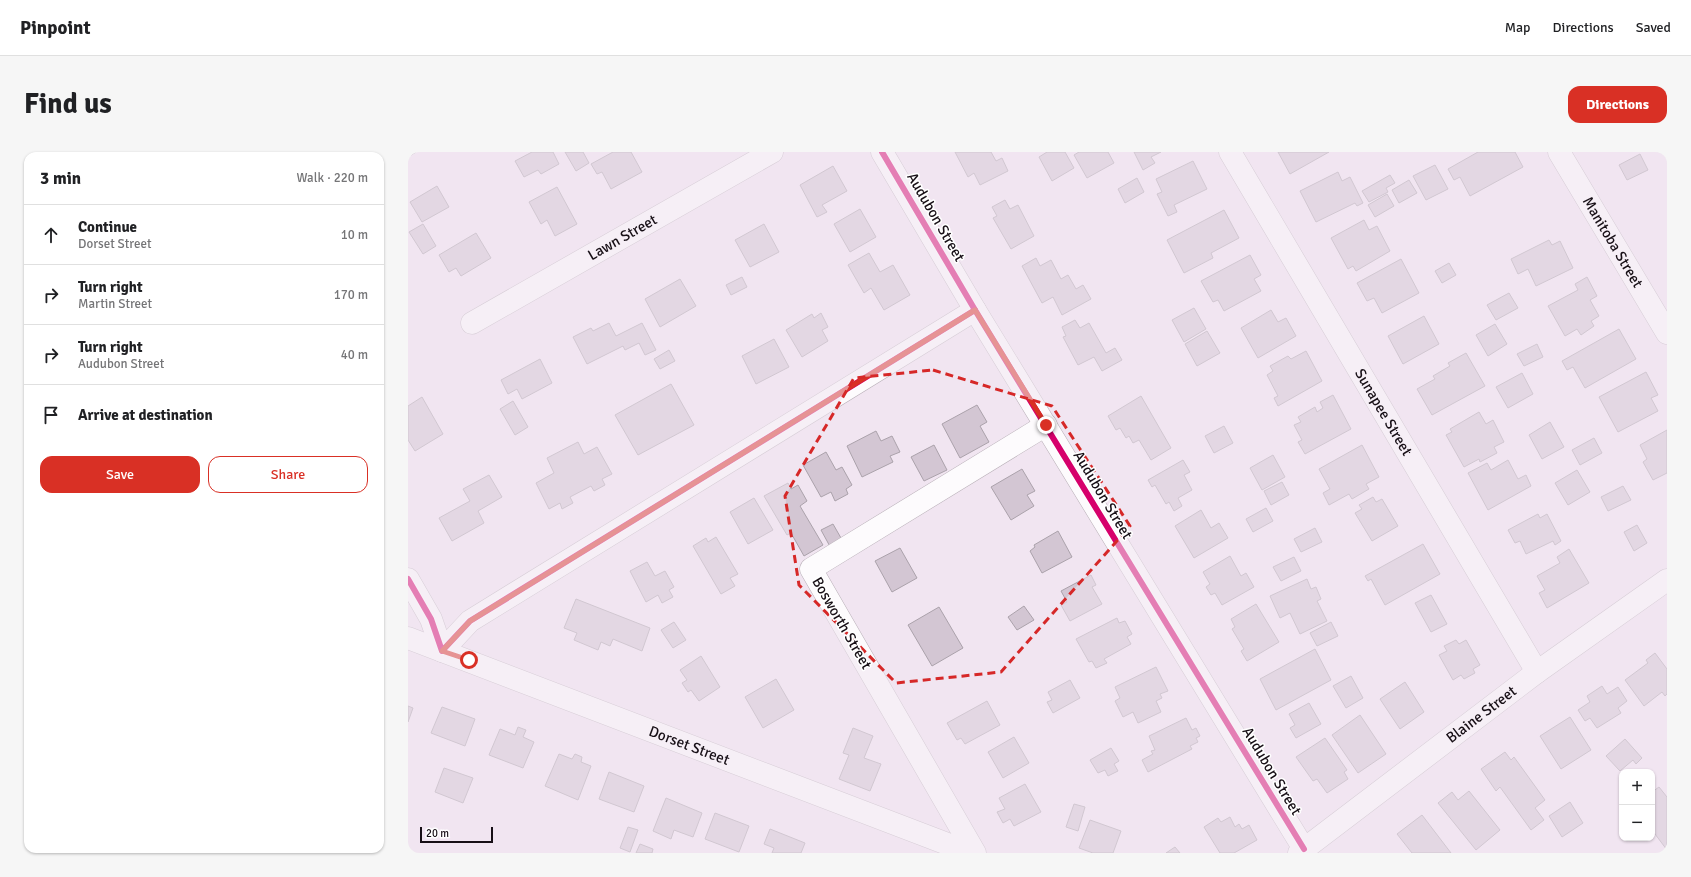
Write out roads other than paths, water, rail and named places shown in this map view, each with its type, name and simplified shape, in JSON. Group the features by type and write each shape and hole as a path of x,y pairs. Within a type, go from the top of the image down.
{"street":[{"name":"Lawn Street","path":"472,323 772,152"},
{"name":"Audubon Street","path":"882,152 975,310 1046,425 1302,851"},
{"name":"Sunapee Street","path":"1230,152 1537,672"},
{"name":"Manitoba Street","path":"1559,152 1666,324"},
{"path":"408,579 431,619 442,651 470,621 975,310"},
{"name":"Bosworth Street","path":"975,853 811,569 1046,425"},
{"name":"Blaine Street","path":"1302,851 1537,672 1667,580"},
{"name":"Dorset Street","path":"408,638 971,853"}]}
